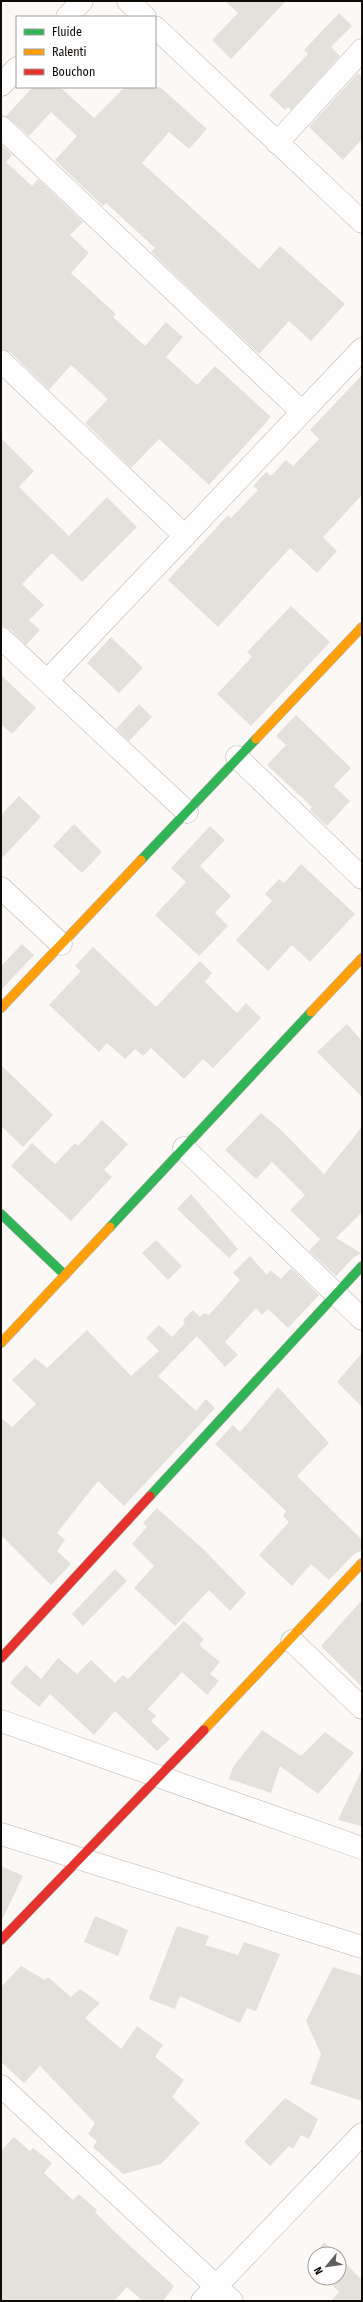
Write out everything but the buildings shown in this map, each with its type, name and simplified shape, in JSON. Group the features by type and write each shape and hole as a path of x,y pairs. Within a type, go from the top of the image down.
{"street":[{"path":"67,16 82,1"},
{"path":"128,1 144,16"},
{"path":"156,28 362,222"},
{"path":"277,143 362,50"},
{"path":"1,85 16,69"},
{"path":"1,127 302,412"},
{"path":"47,681 362,349"},
{"path":"1,361 185,536"},
{"path":"1,1008 187,812 237,757 362,627"},
{"path":"1,638 187,812"},
{"path":"237,757 362,878"},
{"path":"1,888 61,944"},
{"path":"1,1343 362,958"},
{"path":"184,1148 362,1319"},
{"path":"1,1214 65,1275"},
{"path":"1,1658 362,1266"},
{"path":"1,1940 78,1859 292,1641 362,1563"},
{"path":"292,1641 362,1708"},
{"path":"1,1722 362,1848"},
{"path":"1,1834 362,1947"},
{"path":"1,2086 208,2293 232,2301"},
{"path":"208,2293 362,2134"}],"traffic: fast":[{"path":"141,860 256,739"},
{"path":"110,1227 311,1012"},
{"path":"1,1214 65,1275"},
{"path":"150,1496 362,1266"}],"traffic: slow":[{"path":"256,739 362,627"},
{"path":"1,1008 141,860"},
{"path":"311,1012 362,958"},
{"path":"1,1343 110,1227"},
{"path":"204,1730 362,1563"}],"traffic: jam":[{"path":"1,1658 150,1496"},
{"path":"1,1940 204,1730"}]}
